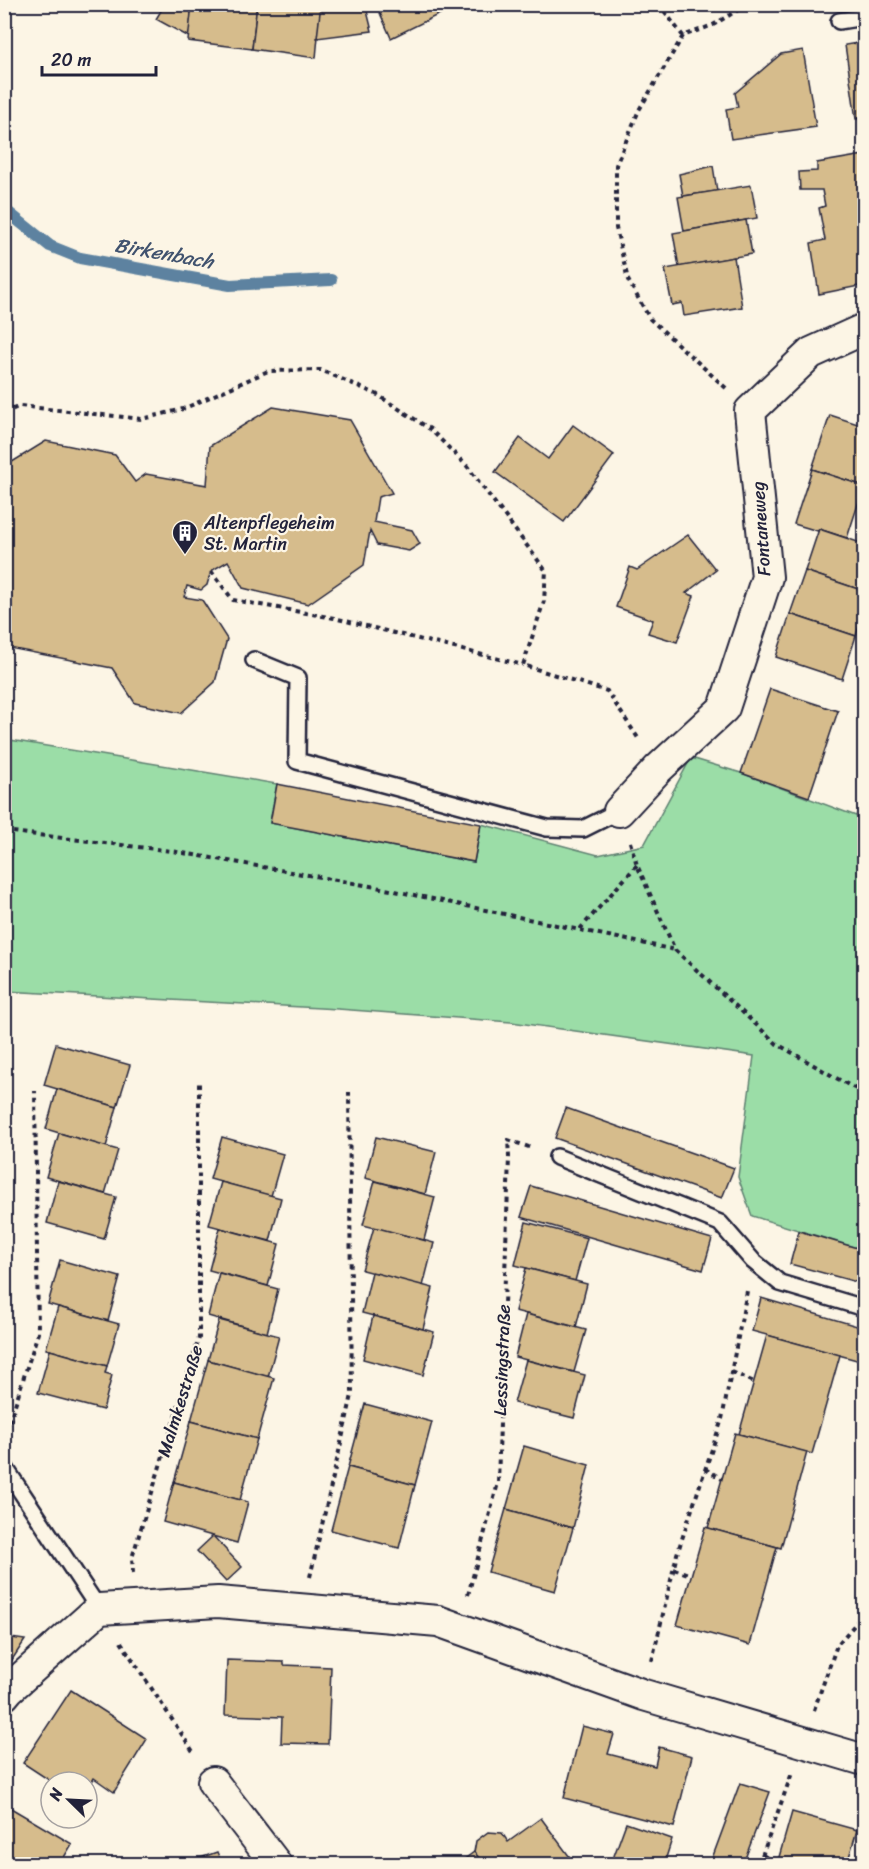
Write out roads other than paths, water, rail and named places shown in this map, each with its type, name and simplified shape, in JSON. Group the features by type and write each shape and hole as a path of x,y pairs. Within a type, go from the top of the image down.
{"street":[{"name":"Fontaneweg","path":"619,810 658,769 724,708 767,577 750,411 811,353 864,329"},
{"path":"4,1695 99,1609 218,1602 438,1621 644,1695 864,1760"},
{"path":"213,1782 276,1864"}],"lane":[{"path":"839,21 864,17"},
{"path":"254,660 298,678 297,761 547,828 583,829 619,810"},
{"path":"557,1157 720,1223 753,1261 780,1283 864,1308"},
{"path":"4,1466 99,1609"}],"waterway":[{"name":"Birkenbach","path":"4,209 50,246 80,258 230,285 331,280"}],"place":[{"name":"Altenpflegeheim St. Martin","path":"185,556"}]}
